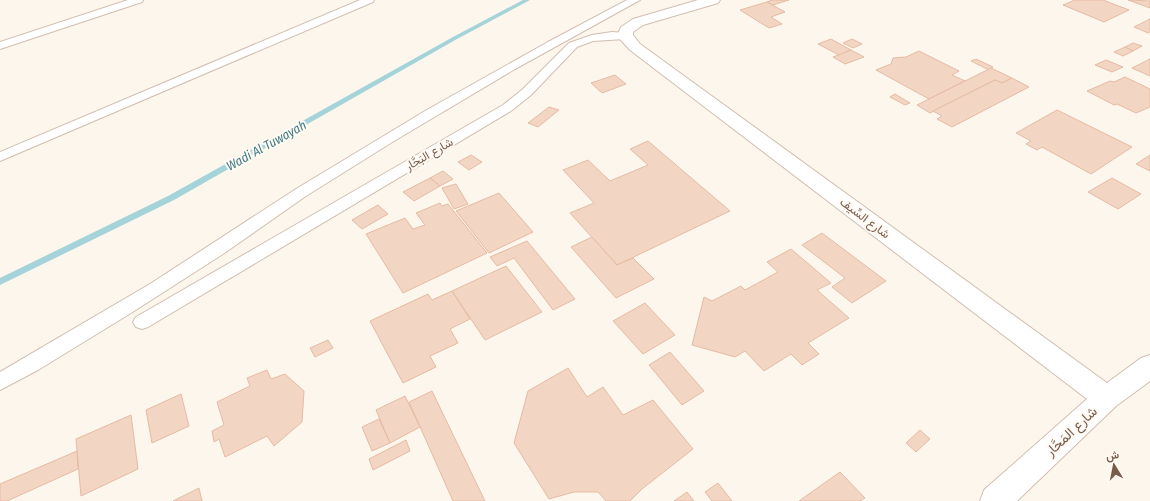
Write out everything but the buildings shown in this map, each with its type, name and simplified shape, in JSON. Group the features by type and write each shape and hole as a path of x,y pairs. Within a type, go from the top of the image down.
{"street":[{"path":"625,36 626,30 638,22 713,0"},
{"name":"شارع السِّيف","path":"625,36 641,52 1107,398"},
{"name":"شارع المَحَّار","path":"995,501 1107,398 1150,366"}],"lane":[{"path":"0,46 138,0"},
{"path":"0,157 369,0"},
{"path":"0,382 106,320 246,230 307,188 500,73 634,0"},
{"name":"شارع البَحَّار","path":"142,322 507,108 527,92 573,45 598,37 625,36"}],"waterway":[{"name":"Wadi Al Tuwayah","path":"0,282 171,198 455,38 527,0"}]}
